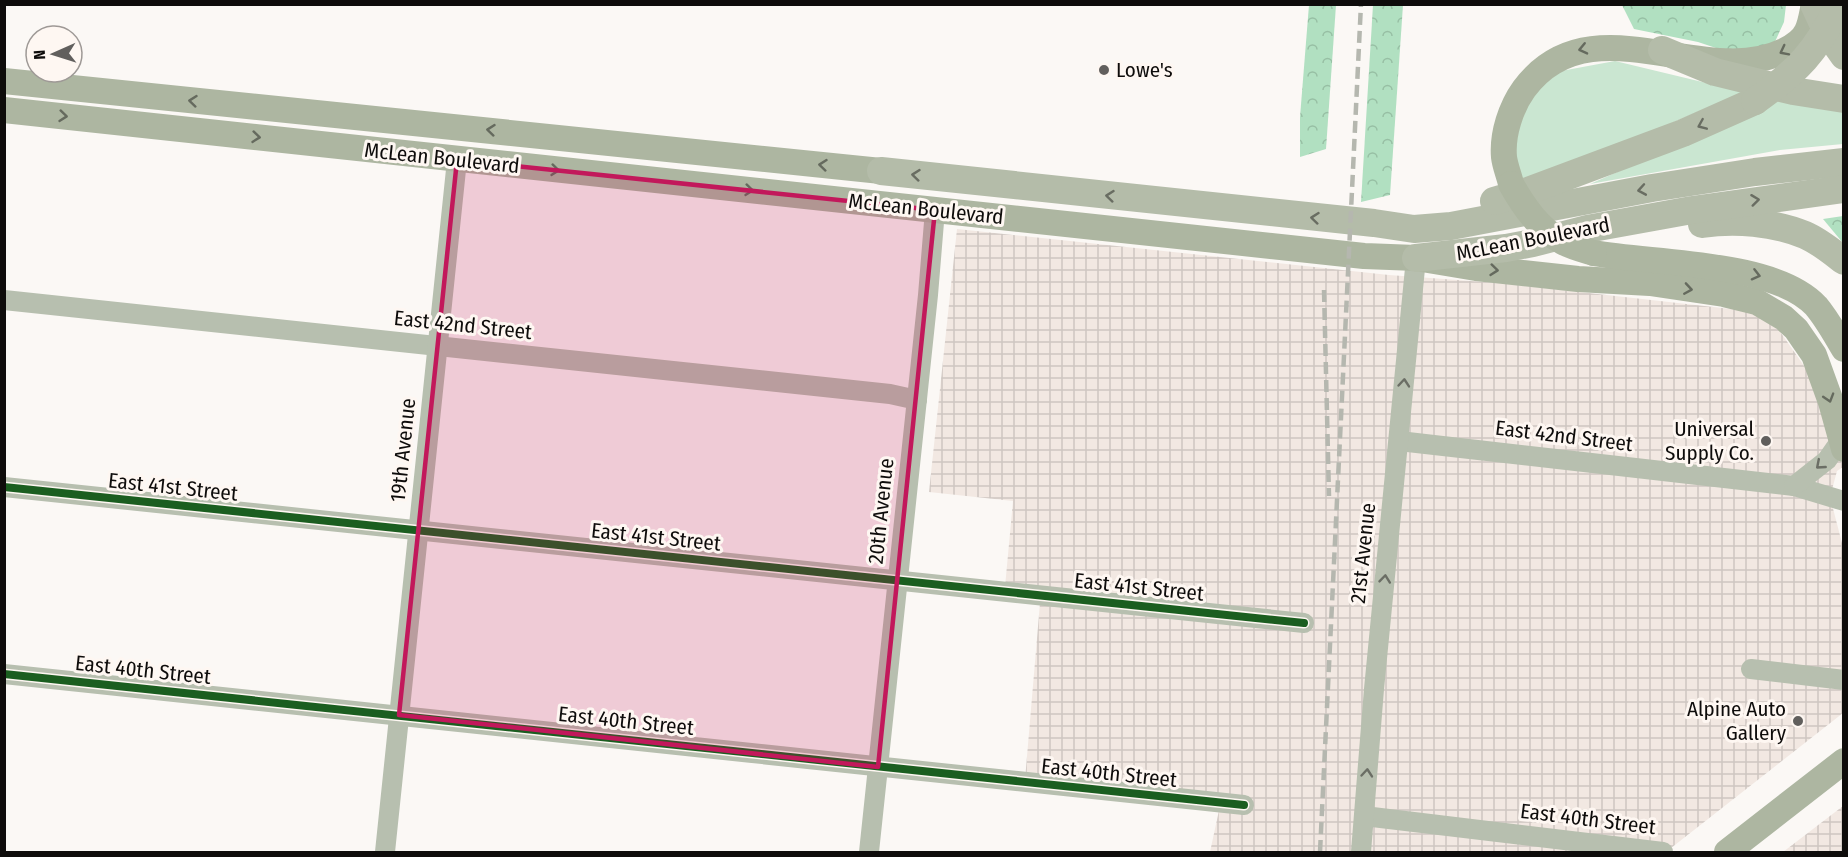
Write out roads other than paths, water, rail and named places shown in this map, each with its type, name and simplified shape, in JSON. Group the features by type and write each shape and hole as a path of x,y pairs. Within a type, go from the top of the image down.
{"highway":[{"path":"1814,4 1827,32 1844,56"},
{"path":"1374,223 1429,218 1528,191 1683,133 1755,101 1786,79 1811,54 1840,4"},
{"path":"1662,50 1715,72 1793,91 1844,99"},
{"name":"McLean Boulevard","path":"881,171 1374,223 1414,230 1451,226 1755,172 1844,162"},
{"name":"McLean Boulevard","path":"1416,258 1463,254 1533,243 1587,229 1692,210 1844,189"},
{"path":"1533,243 1604,239 1716,222 1750,222 1804,234 1844,261"}],"main road":[{"path":"1814,4 1807,32 1792,47 1774,56 1752,61 1727,61 1629,45 1602,45 1578,49 1552,59 1532,77 1517,99 1507,124 1504,157 1511,184 1524,207 1542,227 1564,243 1594,253 1622,258 1732,270 1763,277 1791,288 1815,305 1831,326 1844,349"},
{"name":"McLean Boulevard","path":"12,79 881,171"},
{"name":"McLean Boulevard","path":"9,113 1364,256 1416,258"},
{"path":"1416,258 1476,268 1578,279 1650,283 1724,294 1757,302 1784,318 1796,329 1814,355 1831,402 1842,444"},
{"path":"1727,852 1844,761"}],"street":[{"name":"19th Avenue","path":"385,852 457,160"},
{"name":"20th Avenue","path":"869,852 935,210"},
{"name":"21st Avenue","path":"1360,852 1416,258"},
{"name":"East 42nd Street","path":"4,300 878,393 917,400"},
{"name":"East 42nd Street","path":"1399,441 1794,486 1844,501"},
{"path":"1794,486 1842,444"},
{"name":"East 41st Street","path":"4,487 1304,623"},
{"path":"1750,669 1844,680"},
{"name":"East 40th Street","path":"4,674 1244,805"},
{"name":"East 40th Street","path":"1364,816 1663,852"}],"railway":[{"path":"1320,852 1361,4"},
{"path":"1324,290 1329,496"}],"place":[{"name":"Lowe's","path":"1104,70"},
{"name":"Universal Supply Co.","path":"1766,441"},
{"name":"Alpine Auto Gallery","path":"1798,721"}]}
